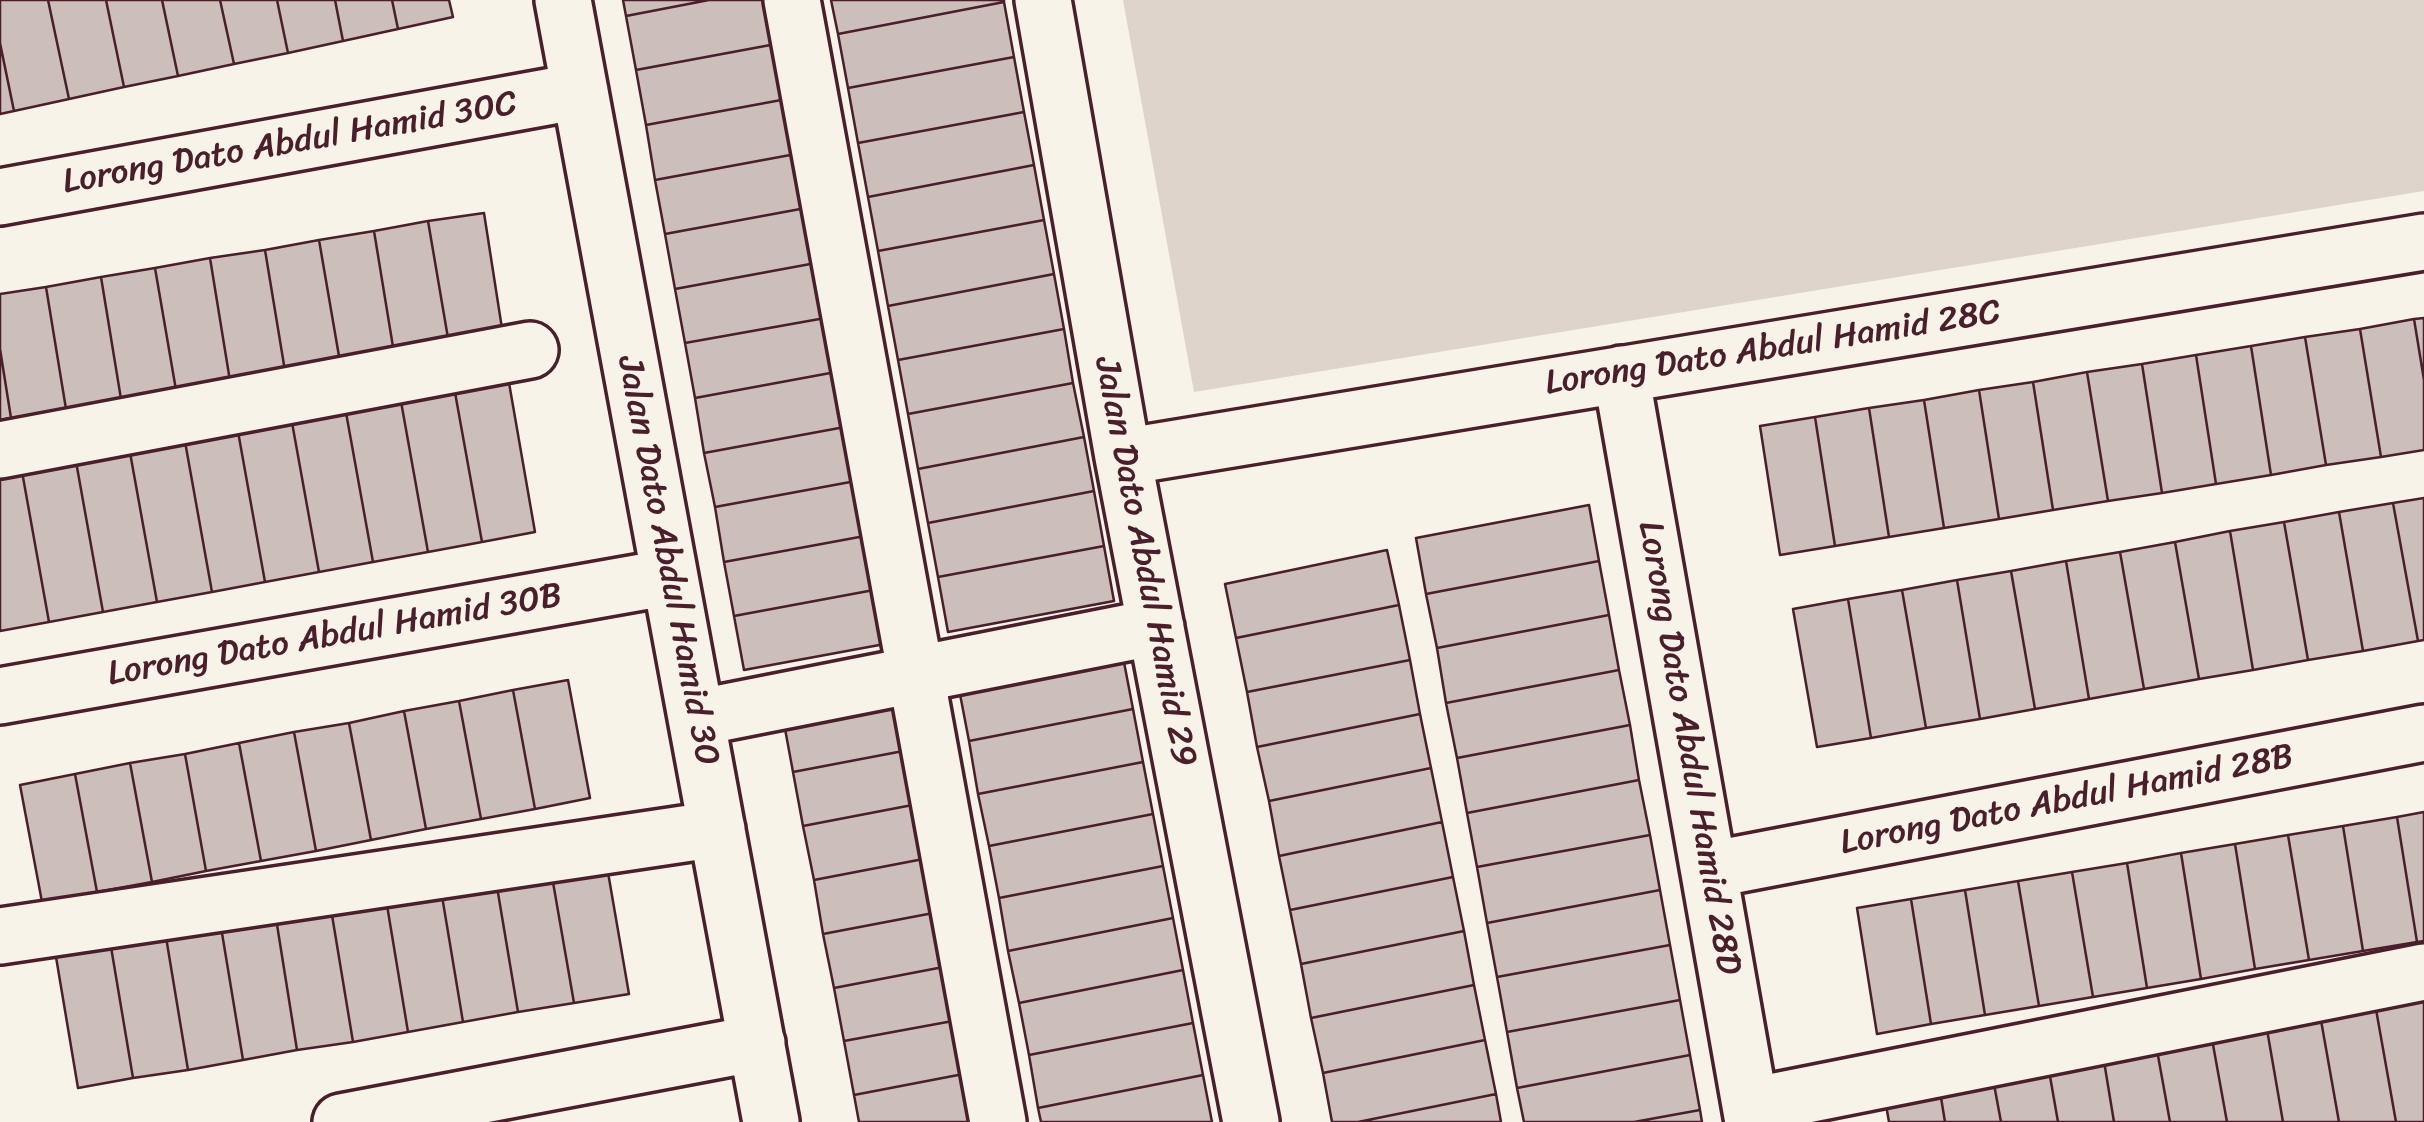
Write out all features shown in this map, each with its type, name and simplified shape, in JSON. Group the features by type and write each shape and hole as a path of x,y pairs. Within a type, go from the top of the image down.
{"street":[{"name":"Jalan Dato Abdul Hamid 30","path":"563,0 771,1122"},
{"path":"792,0 998,1122"},
{"name":"Jalan Dato Abdul Hamid 29","path":"1043,0 1123,457 1250,1122"},
{"name":"Lorong Dato Abdul Hamid 30C","path":"0,197 580,91"},
{"name":"Lorong Dato Abdul Hamid 28C","path":"1123,457 2424,242"},
{"path":"0,450 530,350"},
{"name":"Lorong Dato Abdul Hamid 28D","path":"1621,374 1752,1114"},
{"name":"Lorong Dato Abdul Hamid 30B","path":"0,696 670,577"},
{"path":"696,718 915,671 1156,627"},
{"name":"Lorong Dato Abdul Hamid 28B","path":"1709,870 2424,733"},
{"path":"0,936 717,829"},
{"path":"1752,1114 2424,972"},
{"path":"341,1122 756,1042"}],"shaded area":[{"path":"1123,0 2424,0 2424,191 1194,392"}],"building":[{"path":"0,0 48,0 69,99 14,111 0,43"},
{"path":"48,0 106,0 124,87 69,99"},
{"path":"106,0 162,0 178,76 124,87"},
{"path":"162,0 220,0 234,64 178,76"},
{"path":"220,0 277,0 288,53 234,64"},
{"path":"277,0 335,0 343,41 288,53"},
{"path":"335,0 392,0 398,29 343,41"},
{"path":"392,0 449,0 453,17 398,29"},
{"path":"623,0 709,0 626,16"},
{"path":"709,0 785,0 792,41 636,70 626,16"},
{"path":"831,0 1004,0 1004,2 838,34"},
{"path":"1004,2 1014,57 848,88 838,34"},
{"path":"792,41 803,96 646,125 636,70"},
{"path":"0,43 14,111 0,114"},
{"path":"1014,57 1024,112 858,143 848,88"},
{"path":"803,96 812,151 655,180 646,125"},
{"path":"1024,112 1034,165 868,197 858,143"},
{"path":"812,151 822,205 665,234 655,180"},
{"path":"1034,165 1044,220 878,251 868,197"},
{"path":"822,205 832,260 675,289 665,234"},
{"path":"484,213 503,335 449,344 428,221"},
{"path":"1044,220 1054,274 888,306 878,251"},
{"path":"428,221 449,344 394,353 374,231"},
{"path":"374,231 394,353 340,362 319,240"},
{"path":"319,240 340,362 285,371 265,250"},
{"path":"265,250 285,371 230,381 210,258"},
{"path":"210,258 230,381 176,390 155,268"},
{"path":"832,260 842,315 685,343 675,289"},
{"path":"155,268 176,390 121,399 101,277"},
{"path":"1054,274 1064,329 898,360 888,306"},
{"path":"101,277 121,399 66,409 46,287"},
{"path":"46,287 66,409 11,418 0,349 0,294"},
{"path":"842,315 852,369 695,398 685,343"},
{"path":"2424,318 2424,380 2414,319"},
{"path":"2414,319 2424,380 2424,450 2381,457 2360,329"},
{"path":"1064,329 1073,383 908,414 898,360"},
{"path":"2360,329 2381,457 2326,465 2305,337"},
{"path":"2305,337 2326,465 2271,475 2251,346"},
{"path":"2251,346 2271,475 2216,484 2196,355"},
{"path":"0,349 11,418 0,420"},
{"path":"2196,355 2216,484 2162,493 2142,364"},
{"path":"2142,364 2162,493 2108,501 2087,372"},
{"path":"852,369 861,424 704,453 695,398"},
{"path":"2087,372 2108,501 2053,510 2033,382"},
{"path":"508,377 535,532 482,542 454,387"},
{"path":"2033,382 2053,510 1999,519 1979,390"},
{"path":"1073,383 1084,437 918,469 908,414"},
{"path":"454,387 482,542 428,552 400,396"},
{"path":"1979,390 1999,519 1944,528 1924,400"},
{"path":"400,396 428,552 373,562 345,407"},
{"path":"1924,400 1944,528 1889,537 1869,408"},
{"path":"345,407 373,562 319,572 291,417"},
{"path":"1869,408 1889,537 1835,546 1815,417"},
{"path":"291,417 319,572 265,582 237,426"},
{"path":"1815,417 1835,546 1780,555 1760,426"},
{"path":"861,424 872,478 715,507 704,453"},
{"path":"237,426 265,582 212,592 184,436"},
{"path":"184,436 212,592 157,602 129,447"},
{"path":"1084,437 1094,491 928,523 918,469"},
{"path":"129,447 157,602 103,612 75,456"},
{"path":"75,456 103,612 49,622 21,466"},
{"path":"21,466 49,622 0,631 0,470"},
{"path":"872,478 881,533 724,562 715,507"},
{"path":"1094,491 1104,546 938,577 928,523"},
{"path":"2424,498 2424,640 2418,641 2393,503"},
{"path":"2393,503 2418,641 2363,651 2339,512"},
{"path":"1589,505 1599,561 1426,594 1416,538"},
{"path":"2339,512 2363,651 2308,660 2284,522"},
{"path":"2284,522 2308,660 2253,670 2230,531"},
{"path":"2230,531 2253,670 2199,679 2175,542"},
{"path":"881,533 890,587 734,616 724,562"},
{"path":"2175,542 2199,679 2144,689 2120,552"},
{"path":"1104,546 1114,601 948,632 938,577"},
{"path":"1387,550 1399,605 1236,638 1225,584"},
{"path":"2120,552 2144,689 2089,699 2066,561"},
{"path":"1599,561 1609,615 1437,648 1426,594"},
{"path":"2066,561 2089,699 2035,709 2011,571"},
{"path":"2011,571 2035,709 1980,719 1957,580"},
{"path":"1957,580 1980,719 1926,728 1902,590"},
{"path":"890,587 901,641 744,670 734,616"},
{"path":"1902,590 1926,728 1871,738 1848,599"},
{"path":"1848,599 1871,738 1817,747 1793,609"},
{"path":"1399,605 1410,660 1247,692 1236,638"},
{"path":"1609,615 1619,670 1446,703 1437,648"},
{"path":"1123,657 1133,709 969,741 959,689"},
{"path":"1410,660 1420,714 1257,747 1247,692"},
{"path":"1619,670 1630,725 1457,758 1446,703"},
{"path":"568,680 590,798 535,809 513,690"},
{"path":"513,690 535,809 481,819 459,701"},
{"path":"908,694 919,748 793,772 783,718"},
{"path":"459,701 481,819 426,829 404,711"},
{"path":"1133,709 1143,762 978,794 969,741"},
{"path":"404,711 426,829 371,840 349,723"},
{"path":"1420,714 1431,768 1269,801 1257,747"},
{"path":"349,723 371,840 316,851 294,732"},
{"path":"1630,725 1639,780 1467,813 1457,758"},
{"path":"294,732 316,851 261,861 239,743"},
{"path":"239,743 261,861 206,871 185,754"},
{"path":"919,748 928,802 803,826 793,772"},
{"path":"185,754 206,871 152,882 130,763"},
{"path":"1143,762 1153,814 989,846 978,794"},
{"path":"130,763 152,882 97,892 75,774"},
{"path":"1431,768 1442,822 1279,856 1269,801"},
{"path":"75,774 97,892 42,902 20,785"},
{"path":"1639,780 1650,835 1477,867 1467,813"},
{"path":"928,802 939,856 814,880 803,826"},
{"path":"2424,812 2424,941 2417,942 2397,817"},
{"path":"1153,814 1163,866 999,898 989,846"},
{"path":"2397,817 2417,942 2363,951 2343,826"},
{"path":"1442,822 1453,877 1290,910 1279,856"},
{"path":"2343,826 2363,951 2309,960 2288,835"},
{"path":"1650,835 1660,890 1487,923 1477,867"},
{"path":"2288,835 2309,960 2255,969 2235,844"},
{"path":"2235,844 2255,969 2201,979 2181,853"},
{"path":"2181,853 2201,979 2147,988 2127,863"},
{"path":"605,855 629,994 574,1003 550,865"},
{"path":"939,856 949,910 823,934 814,880"},
{"path":"2127,863 2147,988 2093,997 2072,872"},
{"path":"550,865 574,1003 518,1012 495,875"},
{"path":"1163,866 1173,918 1008,951 999,898"},
{"path":"2072,872 2093,997 2039,1006 2018,881"},
{"path":"495,875 518,1012 463,1022 440,884"},
{"path":"1453,877 1464,931 1301,964 1290,910"},
{"path":"2018,881 2039,1006 1985,1015 1965,890"},
{"path":"440,884 463,1022 408,1032 385,893"},
{"path":"1660,890 1670,945 1497,977 1487,923"},
{"path":"1965,890 1985,1015 1931,1024 1911,899"},
{"path":"385,893 408,1032 353,1042 330,903"},
{"path":"1911,899 1931,1024 1877,1034 1857,908"},
{"path":"330,903 353,1042 297,1050 275,912"},
{"path":"949,910 959,964 834,988 823,934"},
{"path":"275,912 297,1050 243,1060 220,921"},
{"path":"1173,918 1183,970 1019,1003 1008,951"},
{"path":"220,921 243,1060 188,1070 165,931"},
{"path":"165,931 188,1070 133,1078 110,941"},
{"path":"1464,931 1474,985 1311,1018 1301,964"},
{"path":"110,941 133,1078 78,1088 55,951"},
{"path":"1670,945 1680,1000 1507,1032 1497,977"},
{"path":"959,964 969,1018 844,1041 834,988"},
{"path":"1183,970 1193,1023 1029,1055 1019,1003"},
{"path":"1474,985 1485,1040 1323,1073 1311,1018"},
{"path":"2424,989 2424,1122 2396,1122 2374,998"},
{"path":"2374,998 2396,1122 2339,1122 2319,1009"},
{"path":"1680,1000 1690,1055 1517,1088 1507,1032"},
{"path":"2319,1009 2339,1122 2283,1122 2265,1018"},
{"path":"969,1018 979,1071 854,1095 844,1041"},
{"path":"2265,1018 2283,1122 2227,1122 2210,1028"},
{"path":"1193,1023 1203,1075 1038,1108 1029,1055"},
{"path":"2210,1028 2227,1122 2170,1122 2155,1039"},
{"path":"2155,1039 2170,1122 2114,1122 2102,1049"},
{"path":"1485,1040 1496,1094 1358,1122 1332,1122 1323,1073"},
{"path":"2102,1049 2114,1122 2058,1122 2047,1059"},
{"path":"1690,1055 1700,1110 1634,1122 1524,1122 1517,1088"},
{"path":"2047,1059 2058,1122 2001,1122 1991,1068"},
{"path":"1991,1068 2001,1122 1945,1122 1938,1079"},
{"path":"979,1071 988,1122 859,1122 854,1095"},
{"path":"1203,1075 1212,1122 1041,1122 1038,1108"},
{"path":"1938,1079 1945,1122 1889,1122 1883,1088"},
{"path":"1496,1094 1501,1122 1358,1122"},
{"path":"1700,1110 1702,1122 1634,1122"}]}
